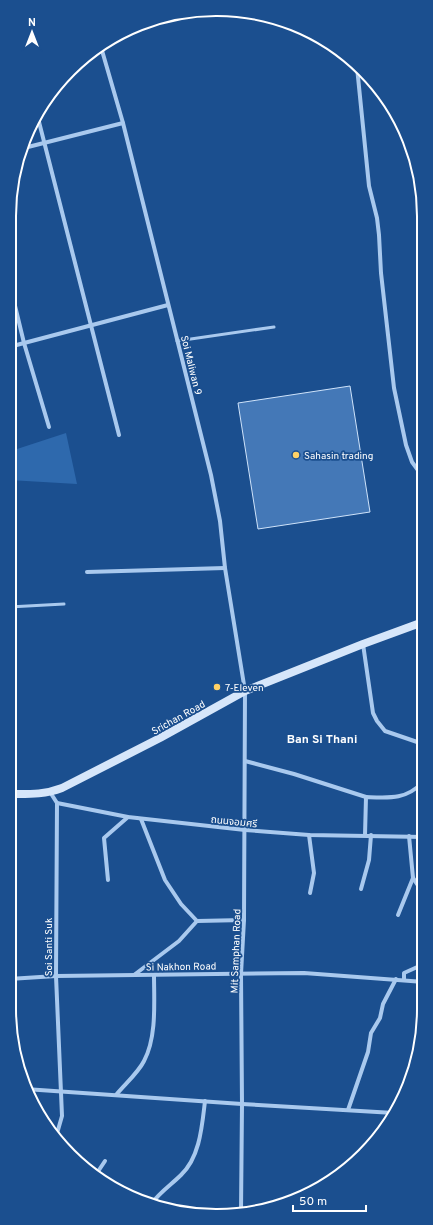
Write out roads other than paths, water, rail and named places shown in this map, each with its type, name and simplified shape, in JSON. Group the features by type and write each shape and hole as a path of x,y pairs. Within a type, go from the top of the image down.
{"main road":[{"name":"Srichan Road","path":"16,794 34,795 62,788 160,738 245,691 417,624"}],"street":[{"name":"Soi Maliwan 9","path":"102,52 123,123 211,476 220,521 225,568 245,691"},
{"path":"358,75 369,186 377,218 379,235 381,273 394,388 406,445 412,462 417,469"},
{"path":"39,123 119,435"},
{"path":"29,147 123,123"},
{"path":"16,345 168,305"},
{"path":"16,309 24,343 49,427"},
{"path":"87,572 225,568"},
{"path":"363,644 373,713 377,721 385,731 417,742"},
{"name":"Mit Samphan Road","path":"241,1207 241,974 244,920 245,691"},
{"path":"245,761 294,774 366,797 390,798 409,794 417,788"},
{"path":"50,792 56,803"},
{"path":"365,835 366,797"},
{"name":"ถนนจอมศรี","path":"56,803 128,818 245,830 309,835 417,837"},
{"name":"Soi Santi Suk","path":"56,803 56,976 62,1116 58,1132"},
{"path":"108,880 104,838 128,818"},
{"path":"141,819 165,880 181,904 197,921"},
{"path":"309,835 314,873 310,893"},
{"path":"361,889 369,860 371,835"},
{"path":"398,915 413,878 409,836"},
{"path":"413,878 417,884"},
{"path":"134,975 179,941 197,921 244,920"},
{"path":"404,980 404,973 417,967"},
{"name":"Si Nakhon Road","path":"16,979 56,976 304,973 417,981"},
{"path":"116,1095 144,1061 151,1039 154,1021 154,975"},
{"path":"348,1110 368,1052 371,1032 380,1018 383,1004 396,979"},
{"path":"33,1089 388,1113"},
{"path":"156,1199 189,1166 195,1152 202,1127 205,1101"},
{"path":"98,1171 105,1161"}],"lane":[{"path":"177,341 274,327"},
{"path":"16,607 64,604"}],"place":[{"name":"Sahasin trading","path":"296,455"},
{"name":"7-Eleven","path":"217,687"}],"district":[{"name":"Ban Si Thani","path":"322,739"}]}
